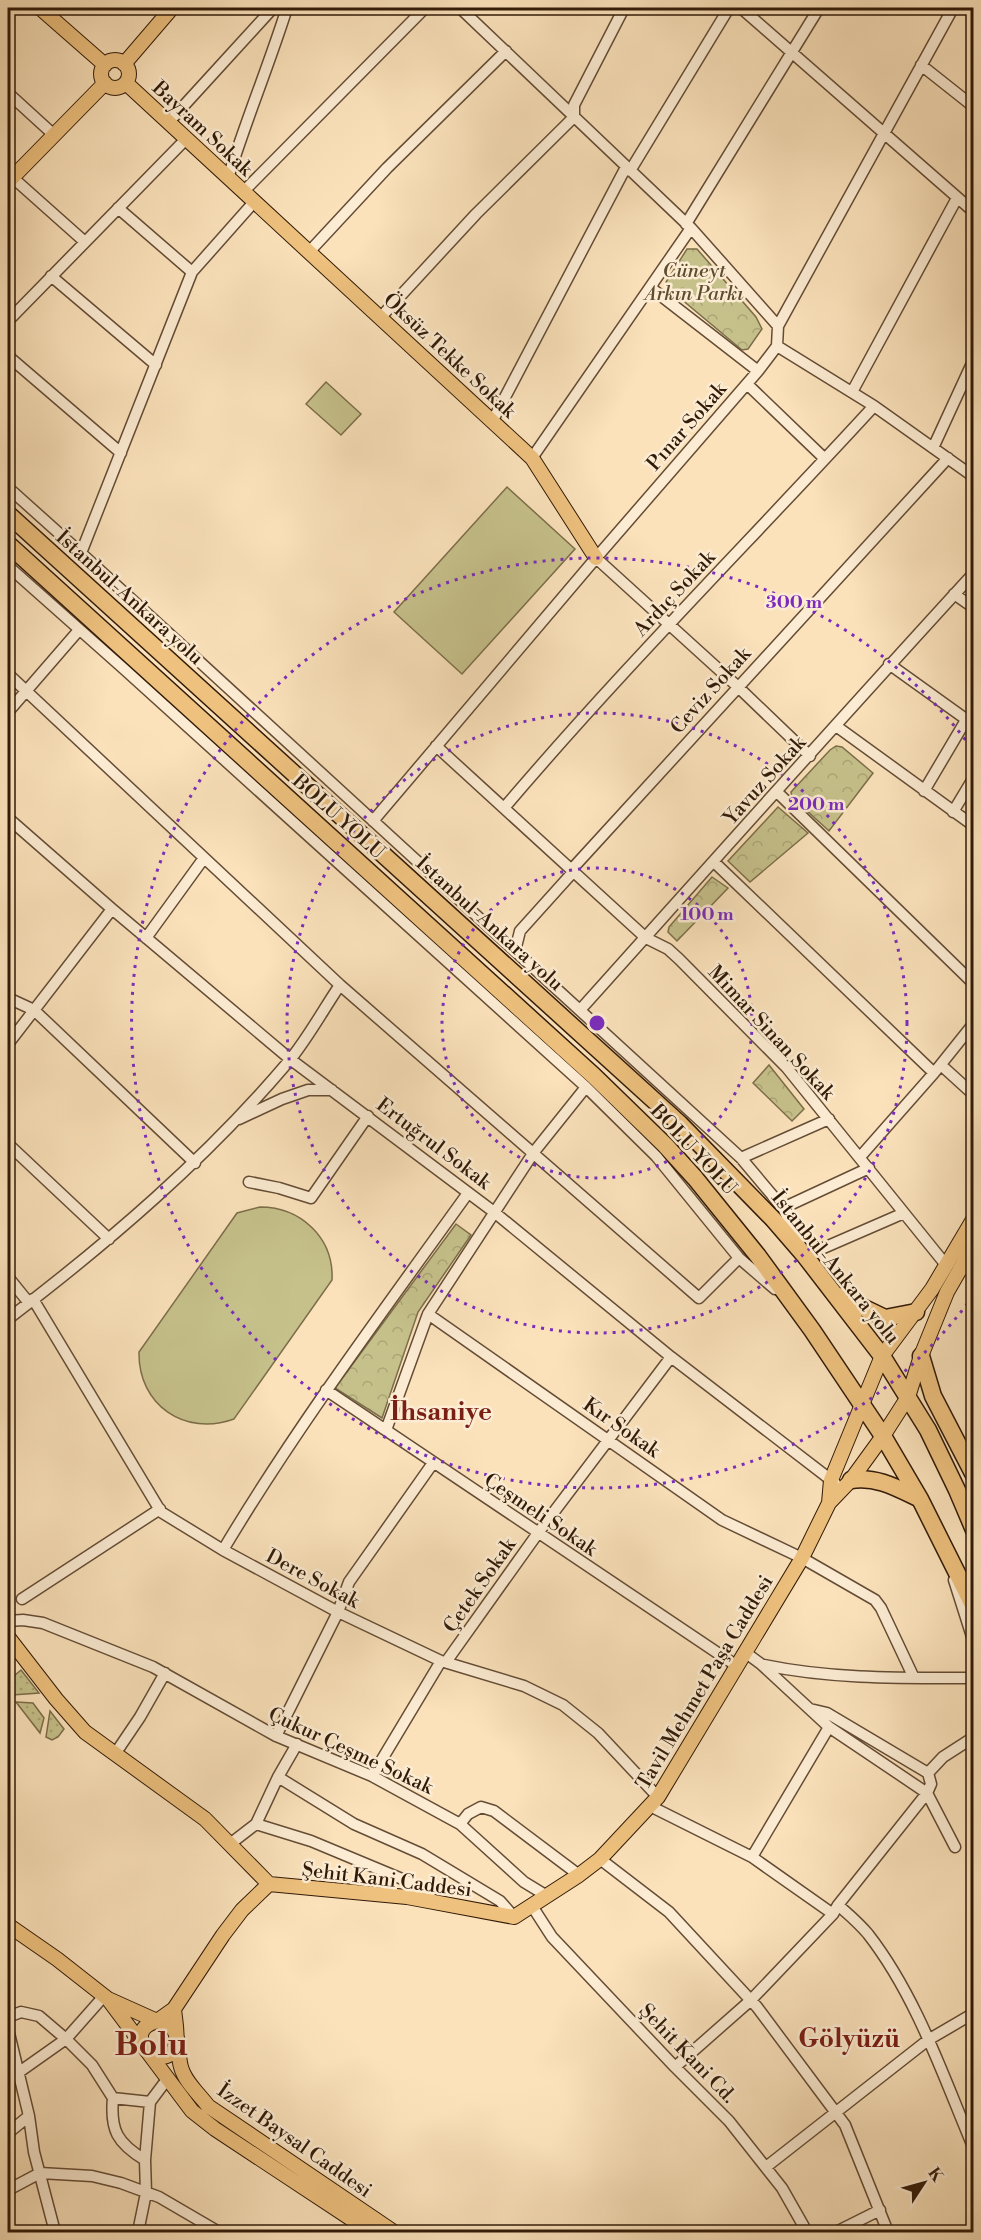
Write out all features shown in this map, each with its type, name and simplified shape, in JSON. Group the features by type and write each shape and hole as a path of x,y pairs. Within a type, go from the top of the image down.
{"highway":[{"name":"İstanbul-Ankara yolu","path":"8,514 680,1124 748,1191 805,1256 882,1356 928,1430 957,1490"},
{"name":"BOLU YOLU","path":"8,544 665,1145 718,1206 794,1305 861,1403"},
{"path":"834,1294 885,1318 916,1312"},
{"path":"921,1356 933,1396 974,1475"},
{"path":"861,1403 920,1499 974,1607"},
{"path":"847,1485 860,1479 882,1481 920,1499"},
{"path":"974,1482 957,1490 974,1530"}],"main road":[{"path":"40,8 105,64"},
{"path":"124,64 172,8"},
{"path":"114,60 124,64 129,73 126,83 117,88 105,83 101,73 105,64 114,60"},
{"path":"10,179 105,83"},
{"name":"Bayram Sokak","path":"126,83 254,202"},
{"name":"Öksüz Tekke Sokak","path":"254,202 532,458 596,558"},
{"path":"829,1503 831,1480 882,1356 916,1312 974,1218"},
{"path":"829,1503 847,1485 908,1397 921,1356 947,1292 974,1245"},
{"name":"Tavil Mehmet Paşa Caddesi","path":"532,1906 600,1859 654,1801 802,1558 829,1503"},
{"path":"8,1637 56,1699 86,1732 205,1819 269,1884 242,1910 174,2009 144,2030 142,2040 145,2050 155,2056 167,2055 176,2046 176,2035 171,2026 157,2021"},
{"name":"Şehit Kani Caddesi","path":"269,1884 435,1901 514,1917"},
{"path":"514,1917 532,1906"},
{"name":"İzzet Baysal Caddesi","path":"8,1925 106,1997 157,2021"},
{"name":"İzzet Baysal Caddesi","path":"106,1997 192,2110 215,2129 371,2232"},
{"name":"İzzet Baysal Caddesi","path":"174,2009 181,2068 190,2084 208,2106 394,2232"}],"street":[{"path":"168,123 273,8"},
{"path":"228,178 245,123 267,72 287,8"},
{"path":"243,192 425,8"},
{"path":"460,8 689,226 778,326"},
{"path":"380,318 476,214 574,117 574,105 624,8"},
{"path":"493,420 628,169 729,8"},
{"path":"741,8 971,210 974,196"},
{"path":"532,458 651,288 819,8"},
{"path":"953,8 882,132 778,326 777,346 874,406 974,477"},
{"path":"969,8 974,12"},
{"path":"309,252 387,168 506,51"},
{"path":"921,65 974,106"},
{"path":"8,93 54,135"},
{"path":"8,321 186,139"},
{"path":"10,179 85,242"},
{"path":"852,392 957,198"},
{"path":"81,553 192,272 254,202"},
{"path":"118,208 192,272"},
{"path":"51,276 156,365"},
{"path":"651,288 758,371"},
{"name":"Pınar Sokak","path":"373,821 777,346"},
{"path":"8,356 121,453"},
{"path":"933,448 974,358"},
{"path":"747,384 825,459"},
{"name":"Ardıç Sokak","path":"504,808 561,741 874,406"},
{"name":"Ceviz Sokak","path":"515,951 520,931 573,870 737,686 948,458"},
{"path":"8,490 81,553 741,1158 783,1208 805,1256 904,1214"},
{"path":"596,558 737,686 810,756"},
{"path":"8,566 586,1087 656,1156 740,1258 794,1305"},
{"name":"Yavuz Sokak","path":"580,1010 810,756 889,664 974,573"},
{"path":"954,594 974,608"},
{"path":"8,712 80,630"},
{"path":"889,664 970,723 924,791"},
{"path":"8,674 340,986 534,1152 699,1298 740,1258"},
{"path":"836,726 974,826"},
{"name":"Mimar Sinan Sokak","path":"436,746 646,938 679,959 787,1068 946,1265"},
{"path":"953,812 974,777"},
{"path":"777,792 974,984"},
{"name":"Ertuğrul Sokak","path":"8,818 290,1059 494,1212 671,1357 831,1480 847,1485"},
{"path":"146,938 204,858"},
{"path":"714,862 938,1069 974,1095"},
{"path":"8,1043 112,909"},
{"path":"8,1319 109,1239 195,1163 290,1059 340,986"},
{"path":"8,998 34,1010 195,1163"},
{"path":"860,1157 973,1027"},
{"path":"386,1430 428,1314 534,1152 586,1087"},
{"path":"234,1122 282,1099 308,1090 332,1090"},
{"path":"249,1182 311,1197 368,1116"},
{"path":"741,1158 829,1119"},
{"path":"8,1144 109,1239"},
{"path":"783,1208 869,1168"},
{"path":"223,1550 257,1493 326,1390 468,1192"},
{"name":"Dere Sokak","path":"8,1277 31,1301 159,1509 223,1550 338,1612 443,1662 524,1686 563,1705 598,1733 654,1801"},
{"name":"Kır Sokak","path":"428,1314 722,1520 802,1558 875,1600 914,1678"},
{"name":"Çetek Sokak","path":"372,1776 443,1662 671,1357"},
{"name":"Çeşmeli Sokak","path":"326,1390 737,1666"},
{"path":"276,1736 338,1612 349,1582 433,1463"},
{"path":"22,1599 159,1509"},
{"path":"946,1551 974,1642"},
{"name":"Çukur Çeşme Sokak","path":"8,1620 43,1623 165,1673 276,1736 372,1776 460,1824 524,1882 547,1896"},
{"path":"746,1653 830,1727 927,1793 954,1847"},
{"path":"761,1664 791,1670 914,1678 969,1678"},
{"path":"790,1690 791,1670"},
{"path":"115,1754 140,1717 165,1673"},
{"path":"675,2067 751,2000 836,1909 927,1793 931,1784 928,1773 827,1713 810,1708"},
{"path":"752,1857 830,1727"},
{"path":"928,1773 943,1757 974,1737"},
{"path":"230,1844 256,1824 278,1777 297,1744"},
{"path":"278,1777 354,1824 422,1854 500,1901 514,1917"},
{"path":"654,1801 752,1857 836,1909 867,1934 903,1989 928,2040 974,2149"},
{"path":"460,1824 468,1814 481,1807 494,1810 579,1875"},
{"path":"256,1824 311,1841 406,1881 435,1901"},
{"path":"600,1859 669,1912 751,2000 845,2126 888,2232"},
{"name":"Şehit Kani Cd.","path":"532,1906 552,1937 729,2121 796,2209 807,2232"},
{"path":"8,2080 66,2039 106,1997"},
{"path":"8,2017 21,2012 39,2016 92,2065 113,2098 111,2118 118,2138 133,2153 145,2160"},
{"path":"766,2167 928,2040 974,2013"},
{"path":"8,2029 29,2116 34,2152 55,2232"},
{"path":"138,2232 146,2193 145,2160 150,2102 168,2078"},
{"path":"113,2098 150,2102"},
{"path":"8,2133 29,2116"},
{"path":"8,2190 40,2173 92,2176 159,2196 219,2232"},
{"path":"836,2232 880,2210"}],"green space":[{"name":"Cüneyt Arkın Parkı","path":"687,249 697,249 756,317 762,329 748,349 742,350 668,288 666,282"},
{"path":"326,382 361,414 341,435 306,404"},
{"path":"507,487 575,549 462,674 394,612"},
{"path":"836,746 842,747 873,773 829,831 792,797 791,792"},
{"path":"778,807 808,833 750,882 728,861"},
{"path":"712,877 728,888 677,941 668,932 669,927"},
{"path":"769,1065 804,1109 792,1121 753,1083"},
{"path":"260,1207 289,1212 312,1228 321,1238 327,1251 332,1280 234,1419 198,1424 182,1420 168,1412 156,1401 147,1387 141,1371 139,1352 237,1213"},
{"path":"456,1224 471,1235 418,1312 382,1418 335,1388"},
{"path":"21,1670 39,1693 12,1695 8,1690 8,1681"},
{"path":"16,1702 33,1703 44,1718 40,1733"},
{"path":"50,1711 64,1729 58,1737 52,1740 46,1737"}],"district":[{"name":"İhsaniye","path":"441,1411"},
{"name":"Gölyüzü","path":"849,2038"},
{"name":"Bolu","path":"151,2044"}]}
